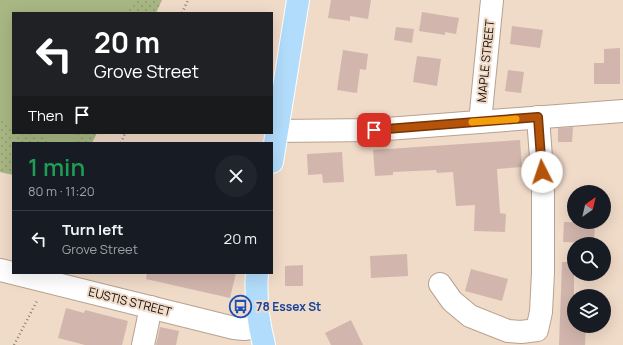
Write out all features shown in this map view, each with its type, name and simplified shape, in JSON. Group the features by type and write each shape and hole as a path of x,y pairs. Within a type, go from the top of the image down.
{"main road":[{"path":"273,154 298,0"},
{"path":"257,274 257,304 262,336"}],"street":[{"name":"MAPLE STREET","path":"480,122 492,0"},
{"path":"276,131 374,130 623,111"},
{"path":"440,284 452,301 470,316 508,331 521,332 537,330 541,312 543,265 543,185 538,117"},
{"name":"EUSTIS STREET","path":"0,271 12,274"},
{"name":"EUSTIS STREET","path":"13,274 234,328 244,329 262,336"},
{"path":"143,345 151,307"}],"path":[{"path":"182,12 188,0"},
{"path":"14,345 47,282"}],"green space":[{"path":"0,0 162,0 156,12 12,12 12,134 96,134 92,142 12,142 12,175 0,172"},
{"path":"0,0 132,0 127,12 12,12 12,125 0,120"},
{"path":"34,134 77,134 73,142 54,142"}],"building":[{"path":"331,0 371,0 368,19 350,16 350,21 328,18"},
{"path":"422,12 459,18 456,34 445,32 445,35 419,31"},
{"path":"512,26 543,30 540,48 510,44"},
{"path":"396,27 414,29 412,43 394,40"},
{"path":"620,48 620,84 594,84 594,63 604,63 604,49"},
{"path":"343,50 368,54 366,70 360,69 357,93 337,90"},
{"path":"417,56 441,59 437,86 413,82"},
{"path":"508,70 524,72 521,93 505,91"},
{"path":"573,127 572,142 558,142 558,128"},
{"path":"520,140 522,167 497,169 500,213 506,214 505,232 474,231 475,205 456,206 453,172 437,173 436,170 393,172 393,175 375,176 373,150"},
{"path":"342,152 344,182 323,183 322,174 308,175 307,154"},
{"path":"564,222 567,222 567,229 595,229 594,237 567,237 567,242 563,242"},
{"path":"407,254 408,276 371,278 370,256"},
{"path":"562,262 567,262 567,281 574,281 574,289 567,289 567,333 586,333 585,345 559,345"},
{"path":"303,265 303,286 285,286 285,266"},
{"path":"471,269 508,279 502,301 465,291"},
{"path":"147,274 236,274 230,298 146,279"},
{"path":"66,308 84,313 85,310 128,321 122,345 85,345 58,338"},
{"path":"351,320 363,345 331,345 325,333"},
{"path":"160,327 179,331 176,345 156,345"}],"slow traffic":[{"path":"472,122 516,119"}],"place":[{"name":"78 Essex St","path":"240,307"}],"route":[{"path":"374,130 538,117 542,172"}]}
